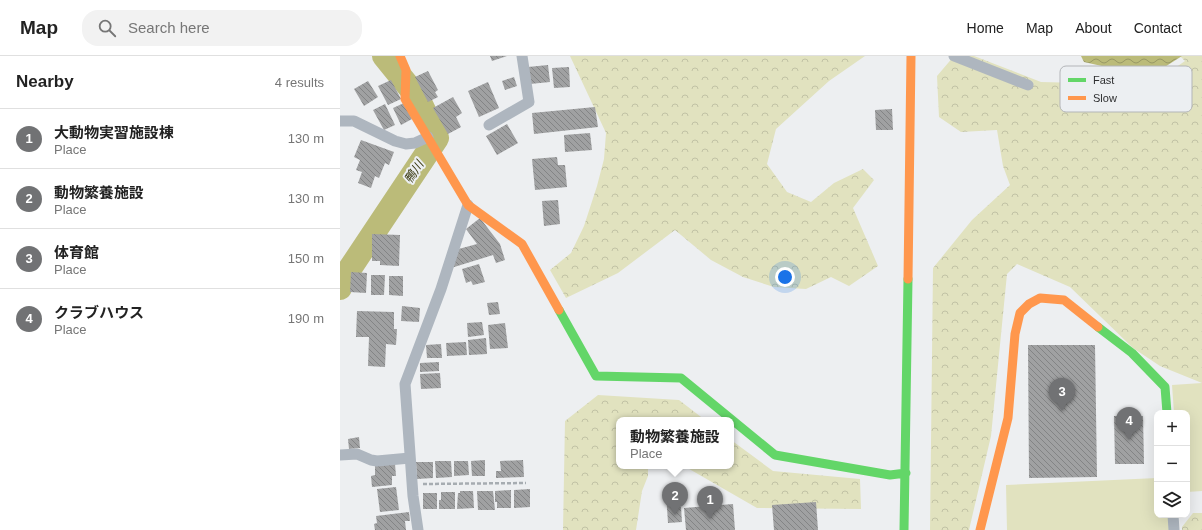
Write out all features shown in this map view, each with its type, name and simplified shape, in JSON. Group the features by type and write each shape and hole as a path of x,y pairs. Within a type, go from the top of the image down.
{"street":[{"path":"400,56 406,70 405,99 468,205 522,244 596,376 681,378 728,417"},
{"path":"489,125 529,102 522,56"},
{"path":"904,530 911,56"},
{"path":"954,56 1028,85"},
{"path":"340,121 354,121 395,141 406,144 428,137"},
{"path":"418,530 412,484 405,384 441,289 468,205"},
{"path":"980,530 1008,418 1015,334 1020,313 1029,304 1040,298 1064,300 1132,353 1165,387 1166,410"},
{"path":"734,422 774,455 890,474 906,473"},
{"path":"340,455 357,454 378,461 410,458"},
{"path":"1173,518 1174,530"}],"path":[{"path":"412,484 526,484"}],"green space":[{"path":"570,56 865,56 829,81 776,129 767,164 787,192 811,202 834,183 863,169 874,180 853,208 878,266 849,286 831,277 806,289 774,287 743,277 711,260 675,230 618,273 566,298 550,270 571,253 584,226 604,159 606,133"},
{"path":"954,56 974,56 1041,82 1060,82 1060,112 1192,112 1192,66 1178,66 1185,61 1180,56 1202,56 1202,383 1160,366 1133,348 1070,287 1017,264 1007,274 991,436 969,530 930,530 933,268 972,220 1010,185 1003,166 997,130 961,132 939,117 937,76"},
{"path":"1202,383 1202,491 1190,492 1190,410 1174,410 1172,385"},
{"path":"598,395 679,400 701,417 616,417 616,469 648,469 648,476 642,491 636,530 563,530 565,421"},
{"path":"734,442 773,471 860,479 861,509 757,508 689,469 734,469"},
{"path":"1154,478 1154,518 1168,518 1169,530 1007,530 1006,485"},
{"path":"1193,513 1202,513 1202,530 1182,530 1182,527"}],"water":[{"path":"1081,56 1182,56 1166,66 1102,66 1084,62"}],"building":[{"path":"490,56 507,56 492,61"},
{"path":"548,65 550,82 530,84 528,67"},
{"path":"569,67 570,87 554,88 552,68"},
{"path":"428,71 438,90 435,92 438,97 428,102 415,77"},
{"path":"514,77 517,86 505,90 502,81"},
{"path":"391,80 401,99 388,105 378,86"},
{"path":"368,81 378,97 364,106 354,89"},
{"path":"488,82 499,108 479,117 468,91"},
{"path":"453,97 462,113 456,117 461,127 448,134 433,108"},
{"path":"404,103 412,119 401,125 393,108"},
{"path":"385,104 395,125 384,130 373,110"},
{"path":"595,107 598,127 534,134 532,113"},
{"path":"892,109 893,130 876,130 875,110"},
{"path":"507,124 518,143 497,155 486,136"},
{"path":"590,133 592,150 565,152 564,135"},
{"path":"361,140 394,152 389,165 385,163 379,178 375,176 371,188 358,183 362,172 356,170 360,160 354,157"},
{"path":"557,157 558,165 565,165 567,187 535,190 532,159"},
{"path":"558,200 560,224 544,226 542,201"},
{"path":"480,218 500,244 505,260 496,263 493,255 451,268 455,250 477,244 466,229"},
{"path":"372,234 400,235 399,266 380,265 380,261 372,261"},
{"path":"479,264 485,282 473,285 471,281 466,283 462,269"},
{"path":"351,272 367,273 366,293 350,292"},
{"path":"371,275 385,275 384,295 371,295"},
{"path":"389,276 403,276 403,296 389,295"},
{"path":"498,302 500,314 489,315 487,303"},
{"path":"402,306 420,308 419,322 401,321"},
{"path":"357,311 394,312 394,329 397,329 396,345 386,344 385,367 368,366 369,337 356,337"},
{"path":"482,322 484,335 468,337 467,323"},
{"path":"505,323 508,348 490,349 488,325"},
{"path":"486,338 487,354 469,355 468,340"},
{"path":"466,342 467,355 447,356 446,343"},
{"path":"441,344 442,358 427,358 426,345"},
{"path":"1028,345 1095,345 1097,477 1029,478"},
{"path":"439,362 439,371 420,372 420,363"},
{"path":"440,373 441,388 421,389 420,374"},
{"path":"1114,416 1143,416 1144,464 1115,464"},
{"path":"359,437 360,448 349,449 348,439"},
{"path":"485,460 485,476 472,476 471,461"},
{"path":"523,460 524,477 496,478 496,471 501,471 500,461"},
{"path":"435,461 451,461 452,477 436,478"},
{"path":"454,461 468,461 469,475 454,476"},
{"path":"416,462 433,462 433,478 417,479"},
{"path":"395,464 396,476 392,476 392,485 372,487 371,476 375,475 375,466"},
{"path":"396,487 399,510 380,512 377,489"},
{"path":"530,489 530,507 514,508 514,490"},
{"path":"511,490 511,508 497,508 497,502 495,502 495,491"},
{"path":"460,491 473,491 474,508 457,509 458,493 460,493"},
{"path":"477,491 493,491 495,510 478,510"},
{"path":"441,492 455,492 455,509 439,509"},
{"path":"678,492 678,507 681,507 682,522 668,523 666,493"},
{"path":"423,493 437,493 437,509 423,509"},
{"path":"816,502 818,530 774,530 772,505"},
{"path":"733,504 735,530 686,530 684,508"},
{"path":"409,512 410,521 405,521 406,530 375,530 374,524 377,523 376,516"}],"waterway":[{"name":"鴨川","path":"340,288 341,282 437,138 418,98 384,56"}],"traffic: fast":[{"path":"904,530 908,279"},
{"path":"559,310 596,376 681,378 729,417"},
{"path":"1098,327 1132,353 1165,387 1167,410"},
{"path":"734,421 775,455 890,475 906,473"}],"traffic: slow":[{"path":"400,56 406,70 405,99 468,205 522,244 559,310"},
{"path":"908,279 911,56"},
{"path":"980,530 1008,418 1015,334 1020,313 1029,304 1040,298 1064,300 1098,327"}],"place":[{"name":"体育館","path":"1062,411"},
{"name":"クラブハウス","path":"1129,440"},
{"name":"動物繁養施設","path":"675,515"},
{"name":"大動物実習施設棟","path":"710,519"}]}
